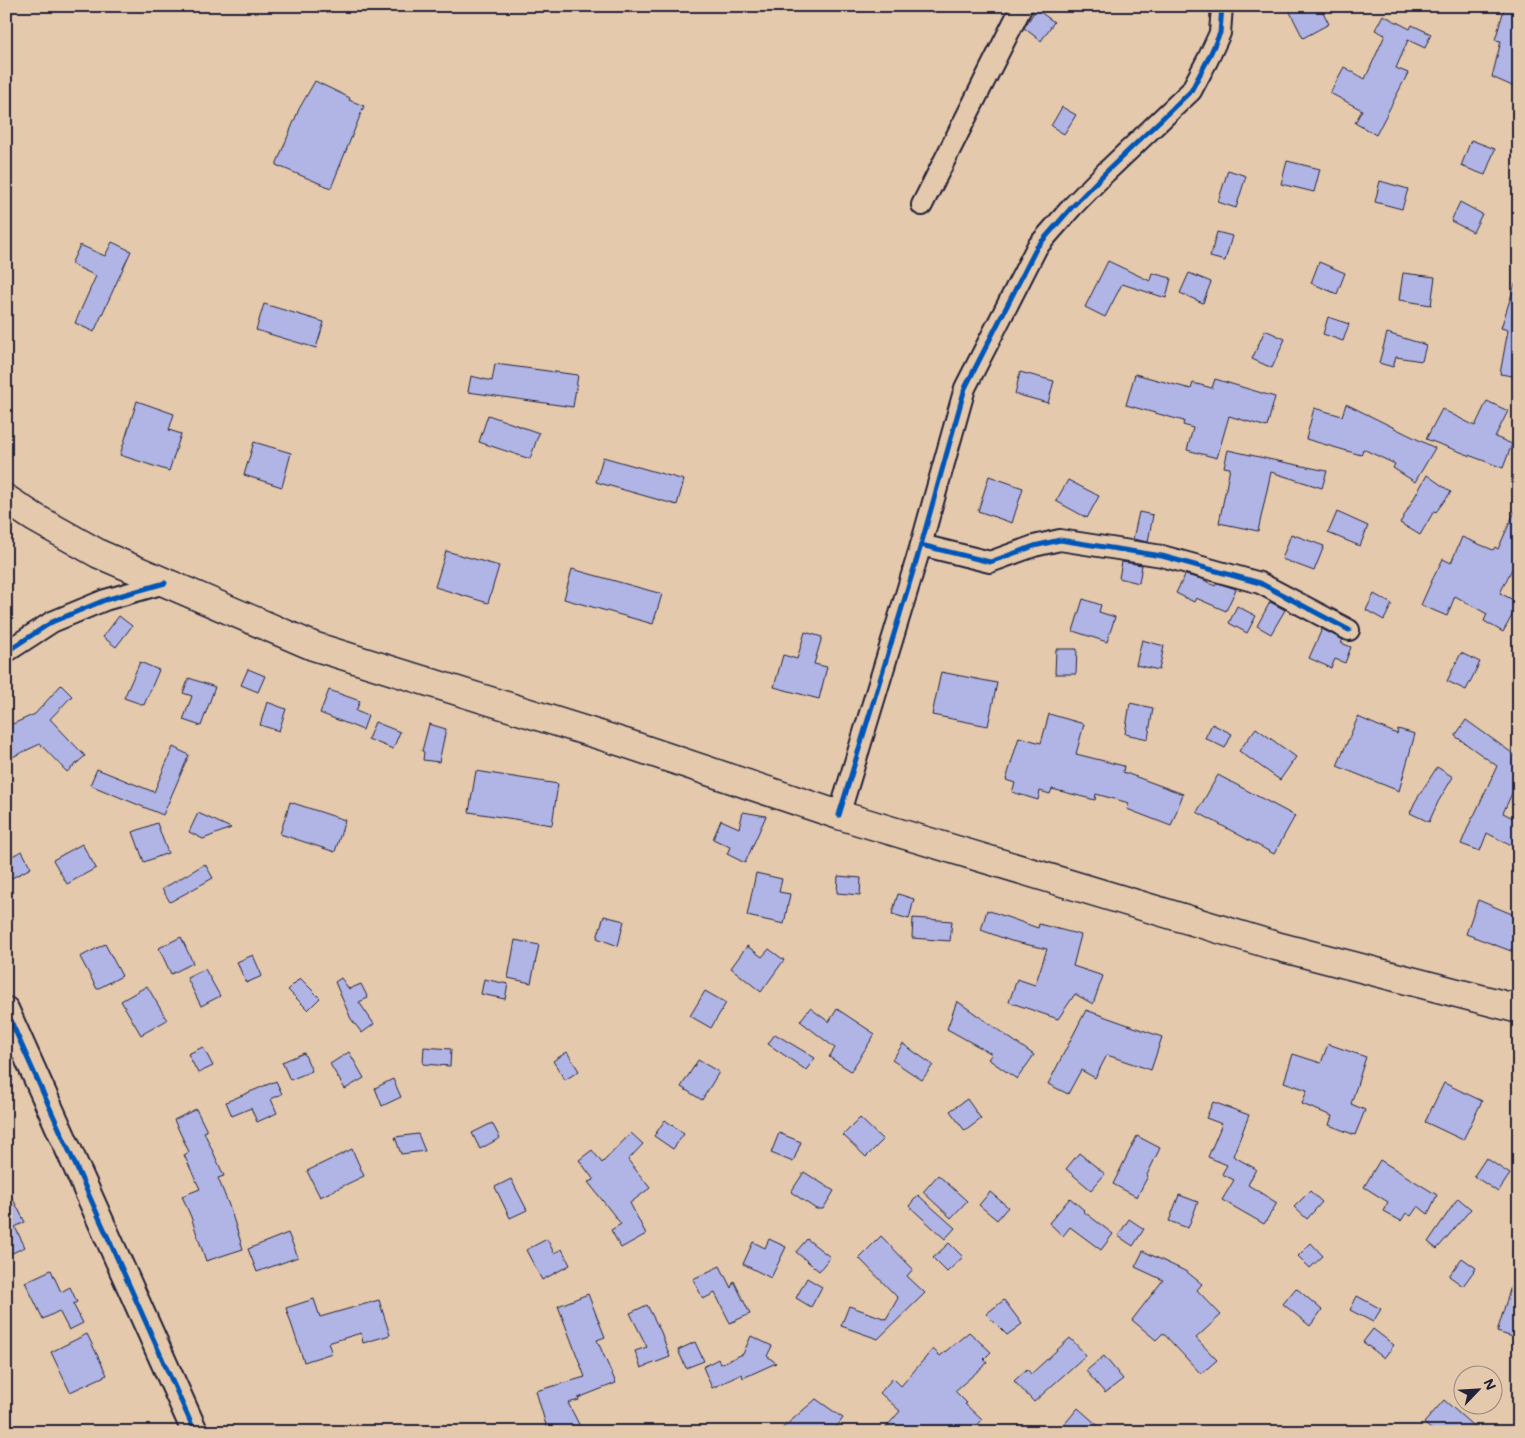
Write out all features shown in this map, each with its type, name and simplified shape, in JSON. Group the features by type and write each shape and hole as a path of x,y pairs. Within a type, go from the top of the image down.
{"main road":[{"path":"6,500 99,554 313,646 624,743 840,815 1276,946 1519,1009"}],"street":[{"path":"922,205 1022,6"},
{"path":"840,815 921,546 965,388 1037,247 1106,172 1191,91 1220,33 1222,6"},
{"path":"921,546 990,562 1034,546 1060,540 1162,556 1260,583 1349,630"},
{"path":"6,652 52,622 106,600 165,583"},
{"path":"6,1010 195,1432"}],"building":[{"path":"1287,6 1320,6 1329,24 1303,38"},
{"path":"1505,6 1519,6 1519,46 1515,59 1519,60 1519,89 1492,77 1501,41 1495,40"},
{"path":"1036,9 1054,22 1041,41 1024,28"},
{"path":"1383,15 1410,29 1412,25 1431,34 1425,48 1408,40 1396,68 1408,73 1376,135 1355,123 1362,110 1330,93 1344,67 1365,79 1385,35 1375,30"},
{"path":"315,81 364,106 331,188 276,165 299,109"},
{"path":"1062,107 1076,115 1064,134 1051,126"},
{"path":"1471,140 1495,149 1485,175 1461,166"},
{"path":"1287,161 1320,169 1314,192 1281,184"},
{"path":"1228,170 1246,176 1236,208 1218,202"},
{"path":"1380,181 1408,189 1402,209 1375,202"},
{"path":"1460,202 1482,214 1473,232 1451,221"},
{"path":"1217,232 1232,236 1225,261 1210,257"},
{"path":"112,242 131,251 94,332 75,323 96,276 71,264 80,245 105,256"},
{"path":"1108,261 1150,281 1152,273 1171,278 1166,298 1122,284 1105,317 1085,307"},
{"path":"1319,262 1345,273 1337,294 1311,283"},
{"path":"1189,273 1211,282 1203,303 1180,293"},
{"path":"1403,273 1435,277 1431,305 1399,300"},
{"path":"1515,284 1519,285 1519,377 1500,374 1508,330 1501,328"},
{"path":"264,304 324,322 316,348 256,330"},
{"path":"1328,317 1349,324 1343,341 1323,334"},
{"path":"1265,330 1285,339 1272,368 1252,359"},
{"path":"1387,333 1426,345 1422,361 1396,357 1393,367 1379,363"},
{"path":"495,364 578,375 573,407 468,392 471,376 492,381"},
{"path":"1020,372 1054,381 1048,403 1015,394"},
{"path":"1135,374 1191,389 1193,383 1212,388 1215,379 1275,397 1267,427 1229,416 1217,458 1187,450 1193,428 1183,425 1184,421 1126,405"},
{"path":"137,401 174,414 169,430 181,434 169,471 120,455"},
{"path":"1487,401 1508,411 1495,437 1512,444 1503,468 1426,439 1442,409 1475,426"},
{"path":"1346,404 1435,448 1415,482 1393,468 1395,464 1363,449 1361,455 1306,439 1314,408 1342,416"},
{"path":"488,415 539,433 530,459 479,442"},
{"path":"254,442 291,453 282,487 244,475"},
{"path":"1228,450 1327,471 1322,488 1271,472 1258,531 1219,523 1230,468 1224,467"},
{"path":"603,457 684,480 677,505 596,482"},
{"path":"1427,475 1451,492 1436,512 1434,511 1420,535 1400,523"},
{"path":"989,476 1023,488 1012,523 978,511"},
{"path":"1068,480 1099,496 1087,518 1056,501"},
{"path":"1519,502 1519,555 1500,593 1519,603 1503,632 1484,621 1487,614 1455,596 1447,616 1421,605 1443,559 1451,563 1462,537 1493,550 1495,547 1498,549"},
{"path":"1139,512 1153,515 1148,542 1133,539"},
{"path":"1337,512 1368,526 1360,546 1328,533"},
{"path":"1291,534 1324,546 1314,571 1282,559"},
{"path":"446,551 499,566 488,603 435,587"},
{"path":"1122,562 1142,565 1139,583 1119,578"},
{"path":"572,569 662,594 653,624 564,599"},
{"path":"1185,575 1202,579 1215,586 1217,583 1236,589 1226,611 1196,598 1194,602 1176,593"},
{"path":"1374,594 1392,604 1384,620 1366,610"},
{"path":"1083,599 1101,605 1099,612 1115,617 1107,642 1073,631"},
{"path":"1270,602 1285,610 1271,634 1257,626"},
{"path":"1237,606 1256,616 1247,633 1229,623"},
{"path":"119,616 132,626 116,647 103,637"},
{"path":"1322,629 1343,640 1341,643 1351,647 1345,663 1335,659 1331,668 1309,658"},
{"path":"805,632 822,637 814,664 827,667 819,699 774,687 783,655 797,659"},
{"path":"1142,640 1164,646 1159,670 1136,665"},
{"path":"1056,649 1077,649 1076,674 1055,674"},
{"path":"1461,653 1480,662 1466,690 1447,681"},
{"path":"140,662 159,670 144,705 124,698"},
{"path":"248,669 265,676 258,692 241,685"},
{"path":"941,672 997,683 988,726 932,715"},
{"path":"189,678 215,687 201,726 183,720 192,696 183,693"},
{"path":"61,685 72,696 50,719 85,756 67,772 40,744 6,760 6,727 35,714"},
{"path":"329,690 360,701 356,711 368,716 363,730 320,713"},
{"path":"267,702 286,709 279,731 260,725"},
{"path":"1130,703 1153,708 1148,739 1125,734"},
{"path":"1049,714 1084,724 1076,754 1124,766 1123,772 1183,794 1171,826 1127,809 1129,803 1096,794 1095,800 1052,789 1050,794 1040,791 1038,800 1012,792 1015,783 1006,780 1019,737 1041,743"},
{"path":"1358,717 1397,734 1398,729 1415,734 1399,791 1337,766"},
{"path":"1466,720 1519,758 1519,778 1503,813 1519,821 1519,850 1487,833 1480,851 1461,844 1497,766 1455,736"},
{"path":"375,722 400,732 393,749 368,739"},
{"path":"429,724 446,729 439,762 423,760 424,752 422,751"},
{"path":"1212,724 1232,734 1225,748 1205,738"},
{"path":"1256,728 1296,757 1280,780 1239,751"},
{"path":"173,747 189,755 163,815 90,785 97,769 154,792"},
{"path":"1437,767 1453,777 1429,822 1410,813"},
{"path":"476,771 558,784 552,825 469,812"},
{"path":"1218,775 1295,816 1274,854 1197,812"},
{"path":"290,802 345,820 335,852 280,834"},
{"path":"743,812 766,816 745,863 727,854 730,847 713,839 721,820 739,828"},
{"path":"198,813 231,828 203,839 189,832"},
{"path":"157,823 168,853 144,862 133,832"},
{"path":"82,844 96,868 67,884 53,860"},
{"path":"22,851 31,868 6,881 6,859"},
{"path":"205,864 213,878 170,902 162,889"},
{"path":"756,873 782,879 779,892 790,894 784,924 747,916"},
{"path":"838,876 861,878 860,895 837,893"},
{"path":"898,894 914,899 909,919 892,914"},
{"path":"1478,900 1519,917 1519,954 1466,934"},
{"path":"987,910 1038,928 1039,924 1081,935 1073,966 1103,976 1093,1004 1075,994 1058,1019 1009,1002 1017,979 1035,985 1047,949 1011,941 981,930"},
{"path":"604,916 624,921 618,946 597,938"},
{"path":"913,918 952,921 950,941 912,938"},
{"path":"181,937 193,963 171,974 159,948"},
{"path":"515,940 539,945 531,983 508,978"},
{"path":"105,944 122,976 97,989 80,957"},
{"path":"747,946 762,957 769,949 784,960 761,992 731,968"},
{"path":"253,955 262,976 246,983 237,962"},
{"path":"205,969 220,996 201,1006 187,978"},
{"path":"300,978 320,998 308,1010 288,990"},
{"path":"341,978 349,989 361,984 368,998 359,1002 374,1024 362,1033 351,1019 335,982"},
{"path":"484,979 508,984 505,999 481,994"},
{"path":"147,986 167,1020 141,1035 121,1001"},
{"path":"705,991 726,1003 711,1028 690,1016"},
{"path":"957,1001 1034,1055 1017,1079 988,1059 992,1054 947,1029"},
{"path":"810,1008 829,1022 837,1009 875,1034 851,1071 829,1057 835,1048 800,1021"},
{"path":"1086,1010 1162,1037 1151,1070 1107,1055 1095,1078 1081,1070 1068,1094 1048,1084"},
{"path":"775,1034 815,1058 806,1070 768,1044"},
{"path":"903,1044 933,1065 922,1080 892,1060"},
{"path":"1328,1044 1366,1057 1351,1104 1365,1110 1355,1135 1329,1125 1332,1116 1302,1104 1307,1090 1284,1082 1293,1054 1321,1063"},
{"path":"203,1047 213,1066 198,1073 188,1054"},
{"path":"424,1047 451,1049 450,1066 423,1064"},
{"path":"349,1052 364,1078 345,1089 330,1064"},
{"path":"567,1052 579,1071 565,1080 553,1061"},
{"path":"304,1053 312,1071 290,1080 282,1062"},
{"path":"698,1060 719,1072 702,1100 681,1087"},
{"path":"393,1079 401,1097 382,1106 375,1088"},
{"path":"276,1081 282,1094 271,1099 277,1113 257,1122 251,1108 232,1116 226,1102"},
{"path":"1444,1083 1482,1101 1463,1140 1425,1122"},
{"path":"967,1099 981,1119 965,1131 950,1111"},
{"path":"1213,1102 1249,1115 1233,1156 1256,1169 1248,1185 1277,1203 1264,1224 1222,1200 1234,1180 1222,1174 1227,1165 1208,1157 1222,1124 1206,1118"},
{"path":"196,1109 207,1131 204,1132 224,1176 218,1178 243,1249 206,1261 182,1196 200,1189 184,1155 189,1152 174,1120"},
{"path":"860,1118 883,1140 866,1157 843,1135"},
{"path":"665,1120 684,1134 673,1149 654,1136"},
{"path":"492,1123 500,1138 480,1149 472,1133"},
{"path":"631,1133 643,1144 628,1160 650,1188 630,1203 646,1234 621,1248 611,1230 621,1224 588,1182 594,1180 579,1160 592,1150 602,1163"},
{"path":"779,1133 801,1142 793,1162 771,1153"},
{"path":"418,1134 425,1151 401,1154 395,1137"},
{"path":"1137,1136 1160,1148 1137,1197 1113,1184"},
{"path":"352,1149 364,1176 320,1197 307,1171"},
{"path":"1079,1153 1105,1174 1091,1190 1066,1169"},
{"path":"1486,1158 1510,1174 1498,1192 1474,1176"},
{"path":"1380,1160 1437,1195 1428,1214 1418,1206 1411,1216 1406,1213 1401,1221 1383,1211 1388,1202 1364,1187"},
{"path":"804,1172 834,1191 823,1209 816,1209 791,1192"},
{"path":"938,1175 967,1201 951,1218 923,1192"},
{"path":"511,1179 527,1210 510,1218 495,1187"},
{"path":"6,1186 25,1222 15,1227 25,1247 6,1256"},
{"path":"1310,1191 1322,1202 1307,1219 1294,1207"},
{"path":"990,1192 1008,1207 997,1220 979,1205"},
{"path":"918,1195 955,1228 945,1239 909,1206"},
{"path":"1179,1195 1198,1202 1188,1228 1169,1221"},
{"path":"1070,1198 1083,1211 1113,1234 1101,1250 1070,1227 1063,1236 1049,1223"},
{"path":"1458,1198 1471,1209 1437,1249 1428,1242"},
{"path":"1129,1219 1144,1229 1133,1246 1118,1236"},
{"path":"288,1233 298,1257 257,1272 248,1249"},
{"path":"881,1236 913,1269 907,1276 925,1293 878,1339 841,1326 849,1306 886,1319 898,1298 859,1258"},
{"path":"547,1239 554,1253 562,1249 570,1265 542,1280 526,1250"},
{"path":"769,1239 786,1247 771,1278 743,1264 753,1242 765,1248"},
{"path":"807,1239 830,1257 819,1271 796,1252"},
{"path":"949,1243 963,1257 947,1272 933,1258"},
{"path":"1311,1243 1323,1256 1310,1268 1298,1256"},
{"path":"1143,1251 1187,1272 1202,1284 1197,1290 1221,1315 1196,1338 1217,1360 1201,1374 1163,1333 1156,1340 1132,1320 1163,1280 1135,1267"},
{"path":"1462,1258 1476,1268 1463,1286 1449,1276"},
{"path":"720,1266 731,1288 734,1281 750,1314 730,1323 715,1293 703,1299 693,1279"},
{"path":"51,1270 61,1292 70,1287 77,1302 73,1304 83,1323 69,1330 59,1311 43,1319 25,1282"},
{"path":"1515,1273 1519,1274 1519,1339 1497,1332"},
{"path":"807,1278 822,1287 811,1307 796,1298"},
{"path":"1296,1288 1322,1310 1310,1326 1283,1304"},
{"path":"588,1294 605,1337 597,1340 616,1383 568,1403 583,1432 548,1432 536,1391 585,1377 558,1306"},
{"path":"1357,1296 1381,1309 1373,1322 1350,1310"},
{"path":"314,1299 320,1317 379,1300 390,1335 363,1343 361,1333 328,1343 332,1353 304,1362 286,1308"},
{"path":"1004,1300 1022,1324 1007,1335 986,1314"},
{"path":"647,1305 661,1332 670,1357 641,1368 635,1351 647,1347 630,1313"},
{"path":"1373,1329 1394,1345 1384,1358 1363,1342"},
{"path":"969,1332 991,1352 984,1359 987,1363 955,1391 967,1403 965,1404 982,1420 971,1432 882,1432 900,1411 880,1393 893,1378 901,1386 933,1349 940,1356"},
{"path":"87,1334 107,1375 70,1392 51,1352"},
{"path":"751,1336 772,1346 767,1356 776,1363 743,1378 742,1374 712,1388 703,1367 718,1359 720,1364 743,1354"},
{"path":"1070,1338 1086,1355 1034,1402 1014,1381 1027,1369 1031,1374"},
{"path":"695,1342 704,1361 686,1368 678,1350"},
{"path":"1104,1356 1123,1379 1105,1393 1086,1371"},
{"path":"816,1399 843,1418 833,1432 778,1432"},
{"path":"1444,1400 1452,1407 1452,1416 1462,1416 1480,1432 1434,1432 1424,1423"},
{"path":"1078,1408 1105,1432 1058,1432"}],"cycle path":[{"path":"839,815 921,545 965,388 1037,247 1106,172 1191,91 1220,33 1222,6"},
{"path":"921,545 990,562 1034,546 1060,540 1162,556 1260,583 1349,630"},
{"path":"6,652 52,622 105,600 165,583"},
{"path":"6,1010 195,1432"}]}
